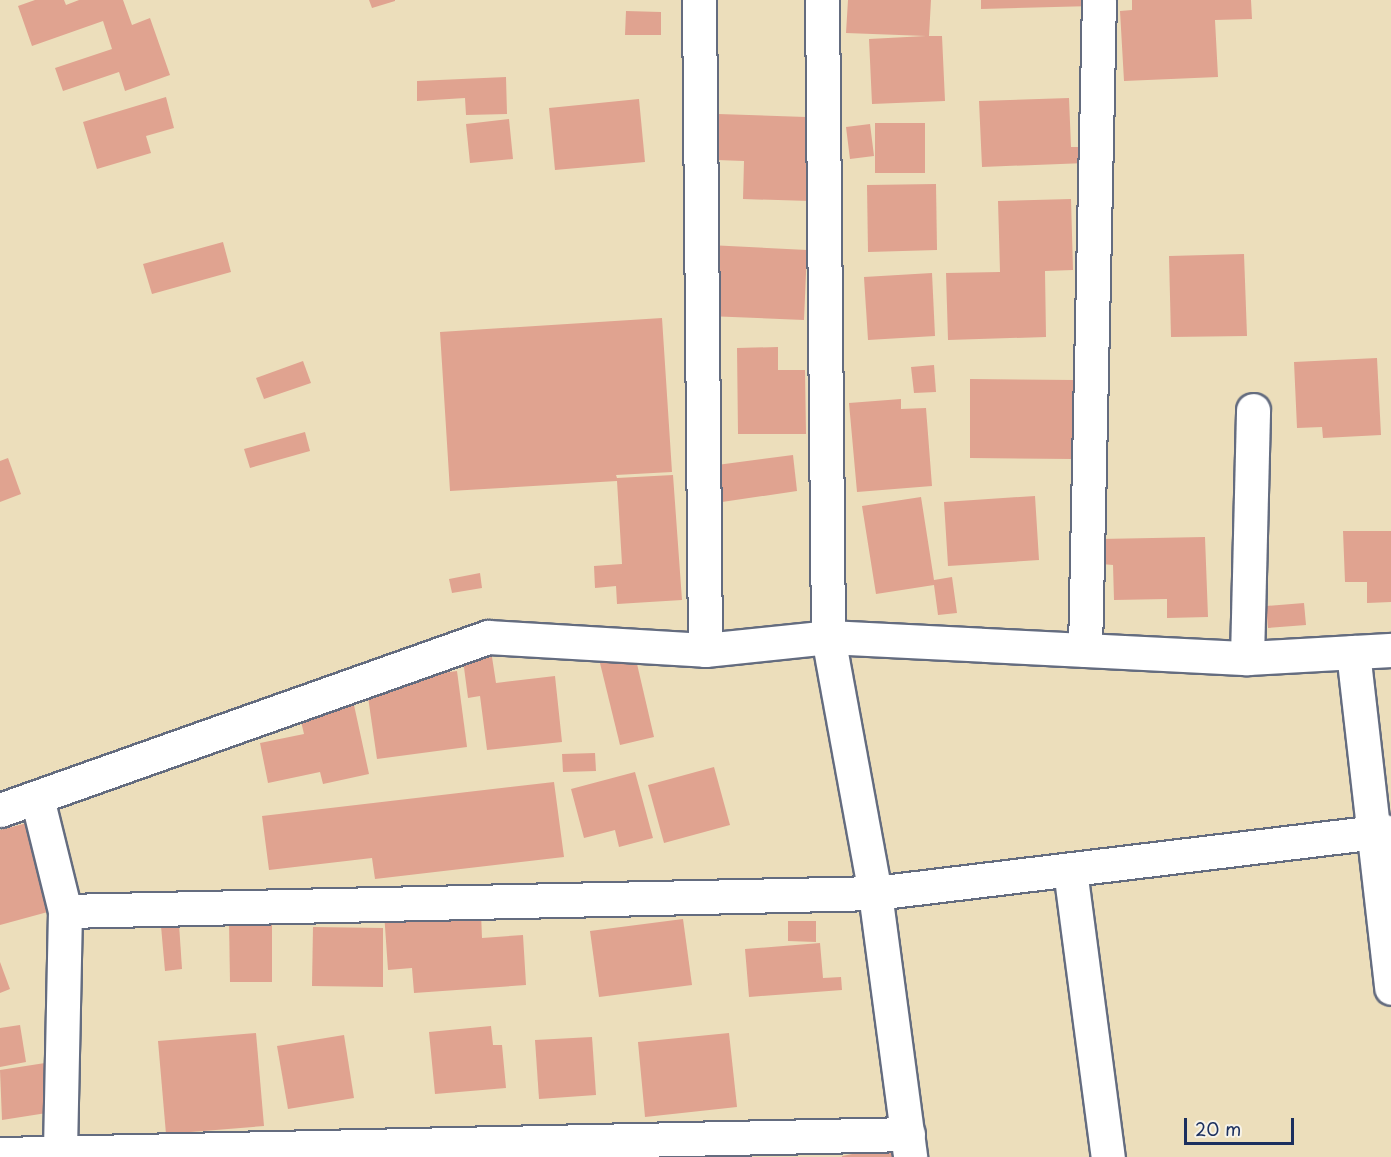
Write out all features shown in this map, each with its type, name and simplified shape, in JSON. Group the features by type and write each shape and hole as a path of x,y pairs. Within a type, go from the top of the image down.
{"street":[{"path":"699,0 705,650"},
{"path":"0,1154 909,1146 875,893 828,637 822,0"},
{"path":"1085,650 1099,0"},
{"path":"1247,658 1253,410"},
{"path":"0,810 488,637 705,650 828,637 1247,658 1391,650"},
{"path":"1353,652 1379,832 1391,988"},
{"path":"37,798 65,911 60,1154"},
{"path":"65,911 875,893 1379,832"},
{"path":"1070,870 1108,1157"}],"building":[{"path":"35,0 64,0 66,5 79,0 123,0 132,25 150,18 170,75 125,91 119,72 63,91 55,68 112,49 103,21 32,46 18,6"},
{"path":"369,0 395,0 395,1 372,8"},
{"path":"848,0 931,0 929,36 942,36 945,101 872,104 869,39 926,36 846,33"},
{"path":"981,0 1093,0 1093,6 981,9"},
{"path":"1132,0 1251,0 1252,19 1215,20 1218,77 1124,81 1120,11 1132,10"},
{"path":"626,11 661,12 661,35 625,35"},
{"path":"506,77 507,114 466,115 465,98 417,101 417,81"},
{"path":"166,97 174,128 146,136 151,153 97,169 83,122"},
{"path":"1069,98 1071,147 1085,147 1086,163 982,167 979,101"},
{"path":"639,99 645,162 555,170 549,108"},
{"path":"718,114 806,117 806,160 812,161 810,201 743,199 744,161 717,160"},
{"path":"509,119 513,159 470,163 466,124"},
{"path":"875,123 925,123 925,173 875,173"},
{"path":"870,124 874,156 850,159 846,127"},
{"path":"936,184 937,250 868,252 867,185"},
{"path":"1071,199 1073,270 1045,271 1046,337 948,340 946,273 1000,272 998,201"},
{"path":"223,242 231,272 152,294 143,264"},
{"path":"709,245 807,250 804,320 707,316"},
{"path":"1244,254 1247,336 1171,337 1169,256"},
{"path":"932,273 935,336 868,340 864,277"},
{"path":"662,318 672,472 616,475 617,478 673,475 682,600 617,604 616,586 595,588 594,566 622,564 617,481 450,491 440,332"},
{"path":"778,347 778,370 805,370 806,434 738,434 737,348"},
{"path":"1377,358 1381,435 1323,438 1322,427 1297,428 1294,362"},
{"path":"303,361 311,383 264,399 256,378"},
{"path":"934,365 936,392 914,393 911,367"},
{"path":"970,379 1074,380 1073,459 970,458"},
{"path":"901,399 901,409 926,408 932,486 857,492 849,403"},
{"path":"305,432 310,451 250,468 244,449"},
{"path":"793,455 797,491 722,502 717,465"},
{"path":"8,458 21,494 0,502 0,461"},
{"path":"1035,496 1039,560 948,566 944,502"},
{"path":"921,497 934,580 952,577 957,613 938,615 934,585 876,594 862,506"},
{"path":"1343,531 1391,531 1391,602 1367,603 1367,582 1345,582"},
{"path":"1205,537 1208,617 1167,618 1167,599 1114,600 1113,565 1101,564 1100,539"},
{"path":"480,573 482,588 452,593 449,579"},
{"path":"1304,603 1306,625 1268,628 1266,606"},
{"path":"634,651 654,737 620,745 599,659"},
{"path":"492,657 496,683 555,676 562,742 487,750 480,696 468,698 463,660"},
{"path":"457,671 467,747 377,759 366,683"},
{"path":"354,705 369,774 323,784 320,772 268,783 260,743 304,734 300,717"},
{"path":"595,753 596,771 563,772 562,754"},
{"path":"714,767 730,825 664,843 648,785"},
{"path":"635,772 653,838 619,847 615,830 584,838 571,789"},
{"path":"554,782 564,857 375,879 372,858 269,870 262,816"},
{"path":"31,822 55,910 0,925 0,830"},
{"path":"384,912 481,913 482,938 523,935 526,985 414,993 412,968 388,970"},
{"path":"683,919 692,985 599,997 590,931"},
{"path":"272,920 272,982 230,982 229,921"},
{"path":"788,921 816,921 816,942 788,941"},
{"path":"179,924 182,969 165,971 161,926"},
{"path":"313,927 383,928 383,987 312,986"},
{"path":"820,943 823,978 841,977 842,990 749,997 745,949"},
{"path":"0,962 10,989 0,993"},
{"path":"20,1025 26,1062 0,1067 0,1028"},
{"path":"491,1026 493,1045 502,1045 506,1088 435,1094 429,1032"},
{"path":"256,1033 264,1126 166,1134 158,1041"},
{"path":"729,1033 737,1107 645,1117 638,1042"},
{"path":"344,1035 354,1098 288,1109 277,1046"},
{"path":"592,1037 596,1095 539,1099 535,1040"},
{"path":"45,1063 53,1112 2,1120 0,1070"},
{"path":"893,1146 895,1157 842,1157 842,1156"},
{"path":"735,1148 736,1157 574,1157"}]}
